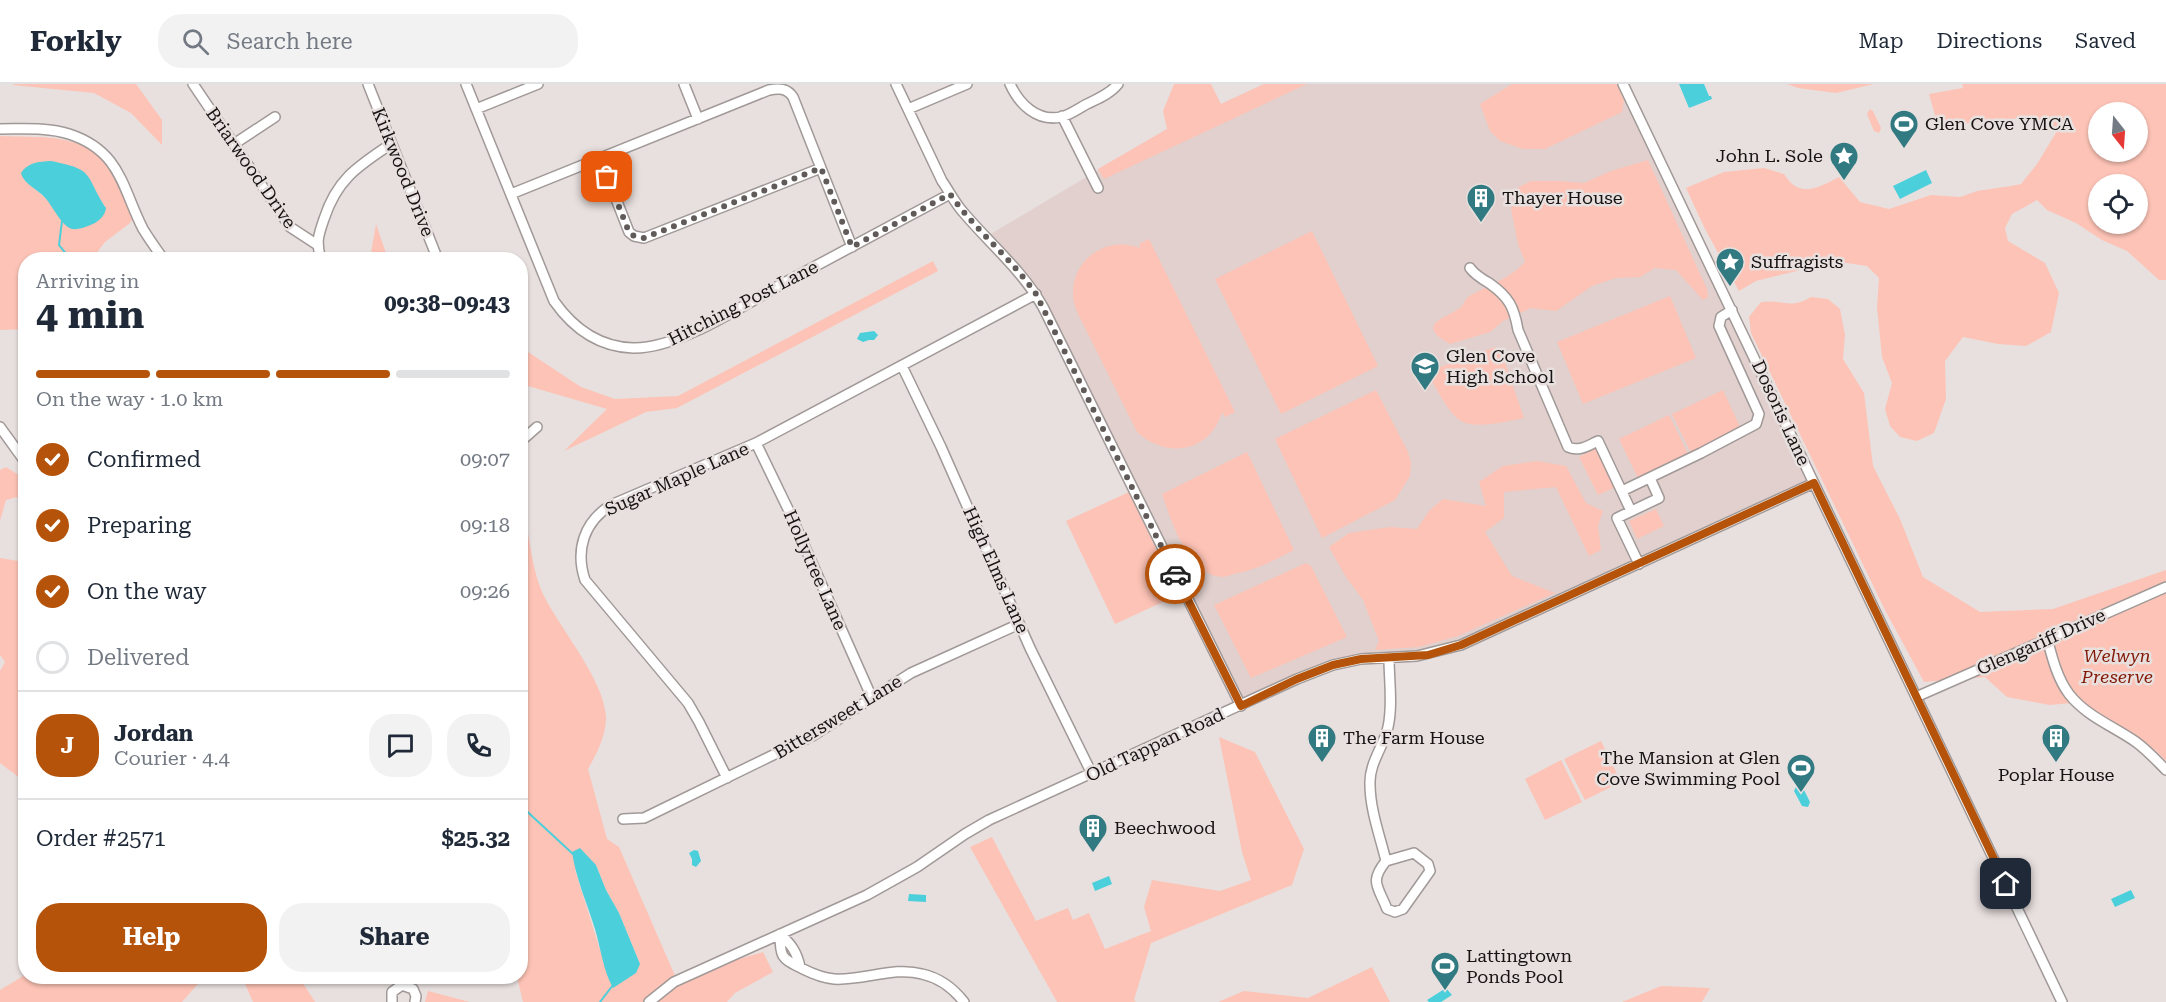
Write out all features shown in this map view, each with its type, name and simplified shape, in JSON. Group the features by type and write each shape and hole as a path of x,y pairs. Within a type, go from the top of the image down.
{"street":[{"name":"Briarwood Drive","path":"193,84 290,227 316,244"},
{"name":"Kirkwood Drive","path":"368,84 435,252"},
{"name":"Hitching Post Lane","path":"466,84 554,301 564,315 588,336 608,344 622,347 653,346 700,329 950,194"},
{"path":"476,109 538,84"},
{"path":"684,84 698,119"},
{"path":"896,84 950,194 962,211 1022,274 1036,294 1241,706"},
{"path":"908,109 967,84"},
{"path":"1010,84 1025,107 1043,116 1062,116 1100,98 1118,84"},
{"name":"Dosoris Lane","path":"1623,84 2062,1002"},
{"path":"511,194 776,88 786,90 793,97 852,247"},
{"path":"1062,116 1098,188"},
{"path":"234,144 275,117"},
{"path":"0,129 49,129 69,134 100,151 118,170 144,231 159,252"},
{"path":"318,252 316,244 329,203 338,188 355,168 392,144"},
{"path":"600,158 629,232 634,236 644,238 821,168"},
{"path":"1470,268 1497,289 1514,311 1518,330 1568,447 1574,450 1581,449 1598,441 1631,511"},
{"name":"Sugar Maple Lane","path":"727,778 688,703 590,588 580,567 580,553 586,531 602,511 756,443 1036,294"},
{"path":"1622,491 1751,429 1756,424 1759,414 1719,326 1721,317 1732,310"},
{"name":"High Elms Lane","path":"902,366 941,447 1019,624 1092,774"},
{"path":"528,435 537,427"},
{"path":"0,428 18,452"},
{"name":"Hollytree Lane","path":"756,443 872,698"},
{"path":"1639,564 1617,518 1659,498 1650,478"},
{"name":"Old Tappan Road","path":"649,1002 674,982 896,880 989,820 1297,679 1333,665 1361,659 1428,655 1461,645 1814,483"},
{"name":"Glengariff Drive","path":"1916,697 2166,587"},
{"name":"Bittersweet Lane","path":"623,819 644,818 727,778 814,735 910,673 1019,624"},
{"path":"2047,638 2055,664 2069,694 2096,718 2135,741 2166,770"},
{"path":"1386,861 1371,800 1370,782 1373,766 1390,717 1389,658"},
{"path":"1414,853 1428,864 1430,871 1403,909 1395,912 1387,909 1376,880 1377,873 1386,861 1414,853"},
{"path":"780,934 791,944 797,954 800,967 815,975 834,979 903,972 921,973 938,979 954,989 964,1002"},
{"path":"392,1002 392,992 402,985 413,989 416,996 415,1002"}],"shaded area":[{"name":"Glen Cove High School","path":"1264,84 1617,84 1809,482 1459,642 1420,654 1336,660 1242,701 1037,293 989,235 1167,129"}],"green space":[{"path":"136,84 162,120 162,145 131,113 94,93 12,85"},
{"path":"1174,84 1211,84 1221,104 1264,84 1307,84 1104,179 1098,169 1167,129 1163,111"},
{"path":"1512,84 1617,84 1624,99 1622,112 1545,149 1523,149 1500,141 1490,131 1480,104"},
{"path":"1787,84 1874,84 1836,93 1798,88"},
{"path":"1962,84 2166,84 2166,280 2159,280 2127,251 2093,234 2148,234 2148,174 2088,174 2088,231 2047,210 2037,200 2012,214 2005,228 2008,241 2045,263 2059,293 2051,332 2026,346 1998,344 1963,337 1945,361 1946,399 1934,433 1917,441 1900,437 1890,426 1885,409 1892,383 1882,357 1877,307 1879,278 1867,266 1819,259 1805,269 1756,281 1739,291 1705,229 1686,188 1724,172 1764,168 1784,174 1796,187 1802,189 1824,185 1839,177 1860,202 1889,209 1931,195 1960,197 1977,191 2021,184 2037,164 2057,131 2022,118 1938,126 1929,94 1963,88"},
{"path":"1870,109 1881,128 1879,133 1874,131 1867,114"},
{"path":"0,136 53,138 69,141 96,154 109,167 126,196 133,218 130,223 105,242 97,252 18,252 18,329 0,330","holes":["23,179 102,202 106,208 62,221 47,199"]},
{"path":"1648,160 1707,289 1708,297 1703,300 1676,270 1655,268 1640,277 1616,278 1592,286 1556,311 1531,308 1503,321 1490,332 1450,344 1434,331 1433,327 1436,323 1460,308 1468,297 1506,277 1525,262 1518,244 1511,209 1517,188 1531,181 1584,183 1611,171"},
{"path":"376,224 386,252 371,252"},
{"path":"1312,231 1378,366 1281,414 1215,279"},
{"path":"1149,239 1235,412 1225,417 1222,412 1216,426 1208,436 1186,448 1161,446 1148,441 1137,432 1077,312 1073,297 1074,283 1087,259 1110,246 1125,245 1140,248 1139,244"},
{"path":"933,261 938,271 677,408 646,412 564,451 607,409 528,386 528,352 581,387 615,399 678,396"},
{"path":"1670,296 1696,358 1583,404 1557,342"},
{"name":"Welwyn Preserve","path":"1811,297 1828,299 1840,309 1845,335 1843,359 1864,393 1873,466 1900,519 1923,577 1980,612 2053,609 2166,570 2166,761 2155,750 2081,702 2050,705 2007,697 1985,677 1924,682 1885,610 1751,333 1749,317 1761,302 1792,304"},
{"path":"1495,347 1500,348 1524,418 1485,425 1463,422 1448,407 1427,372"},
{"path":"1376,390 1408,452 1411,463 1410,476 1395,500 1322,538 1275,439"},
{"path":"1723,390 1741,429 1691,453 1672,414"},
{"path":"1669,415 1688,454 1638,478 1619,439"},
{"path":"1597,448 1616,487 1598,495 1579,457"},
{"path":"1247,452 1294,550 1243,572 1221,577 1209,574 1190,556 1182,544 1162,494"},
{"path":"1537,461 1566,466 1586,503 1603,511 1598,526 1601,550 1589,556 1556,487 1504,492 1504,518 1485,532 1512,576 1555,593 1458,636 1419,647 1375,650 1379,641 1363,600 1346,577 1329,547 1349,533 1390,527 1417,529 1429,511 1443,499 1486,506 1479,482 1503,466"},
{"path":"6,467 18,475 18,498 6,500 0,521 0,470"},
{"path":"1129,492 1178,595 1115,624 1066,521"},
{"path":"1656,509 1664,526 1637,539 1629,521"},
{"path":"528,533 533,561 545,598 590,672 604,703 606,717 603,738 588,769 607,839 619,847 676,978 763,952 773,972 735,993 727,1002 523,1002 519,984 528,984","holes":["596,865 640,964 601,953 575,870"]},
{"path":"0,558 18,561 18,777 0,763 0,671 5,662 0,655"},
{"path":"1306,563 1311,566 1347,637 1251,678 1214,605"},
{"path":"1219,737 1255,752 1304,849 1292,885 1151,943 1134,1000 1136,1002 1057,1002 970,847 992,837 1036,921 1068,908 1073,920 1089,913 1105,949 1151,931 1144,907 1152,880 1220,891 1251,880 1242,852"},
{"path":"1601,741 1621,782 1585,800 1564,759"},
{"path":"1561,760 1582,802 1545,820 1525,779"},
{"path":"1372,967 1390,1002 1218,1002 1244,991 1308,998"},
{"path":"18,979 18,984 198,984 182,1002 0,1002 0,990"},
{"path":"245,984 303,984 315,1002 253,1002"},
{"path":"1661,986 1710,988 1702,1002 1622,1002"},
{"path":"428,991 470,1002 425,1002"}],"water":[{"path":"1679,84 1704,84 1712,99 1689,108"},
{"path":"51,161 75,167 87,175 106,208 99,220 81,228 68,227 44,196 29,184 21,173 30,165"},
{"path":"1926,170 1932,183 1900,199 1893,186"},
{"path":"874,331 878,335 874,340 863,342 857,339 860,333"},
{"name":"The Mansion at Glen Cove Swimming Pool","path":"1797,785 1802,786 1810,802 1808,807 1802,806 1794,791"},
{"path":"580,848 596,865 640,964 636,973 613,988 604,967 574,862 572,852"},
{"path":"694,850 698,851 701,861 696,867 692,865 689,853"},
{"path":"1109,876 1112,884 1095,891 1092,883"},
{"path":"2131,890 2135,898 2115,907 2111,899"},
{"path":"909,894 926,895 926,902 908,901"},
{"name":"Lattingtown Ponds Pool","path":"1446,988 1452,995 1441,1002 1427,1000"}],"waterway":[{"path":"62,221 59,245 65,252"},
{"path":"528,812 573,854"},
{"path":"600,1002 613,985"}],"way so far":[{"path":"607,177 629,232 634,236 644,238 821,168 852,247 950,194 962,211 1022,274 1036,294 1175,574"}],"place":[{"name":"Glen Cove YMCA","path":"1904,150"},
{"name":"John L. Sole","path":"1844,182"},
{"name":"Thayer House","path":"1481,224"},
{"name":"Suffragists","path":"1730,288"},
{"name":"Glen Cove High School","path":"1425,392"},
{"name":"The Farm House","path":"1322,764"},
{"name":"Poplar House","path":"2056,764"},
{"name":"The Mansion at Glen Cove Swimming Pool","path":"1801,794"},
{"name":"Beechwood","path":"1093,854"},
{"name":"Lattingtown Ponds Pool","path":"1445,992"}],"route":[{"path":"1175,574 1241,706 1297,679 1333,665 1361,659 1428,655 1461,645 1814,483 2006,884"}]}
